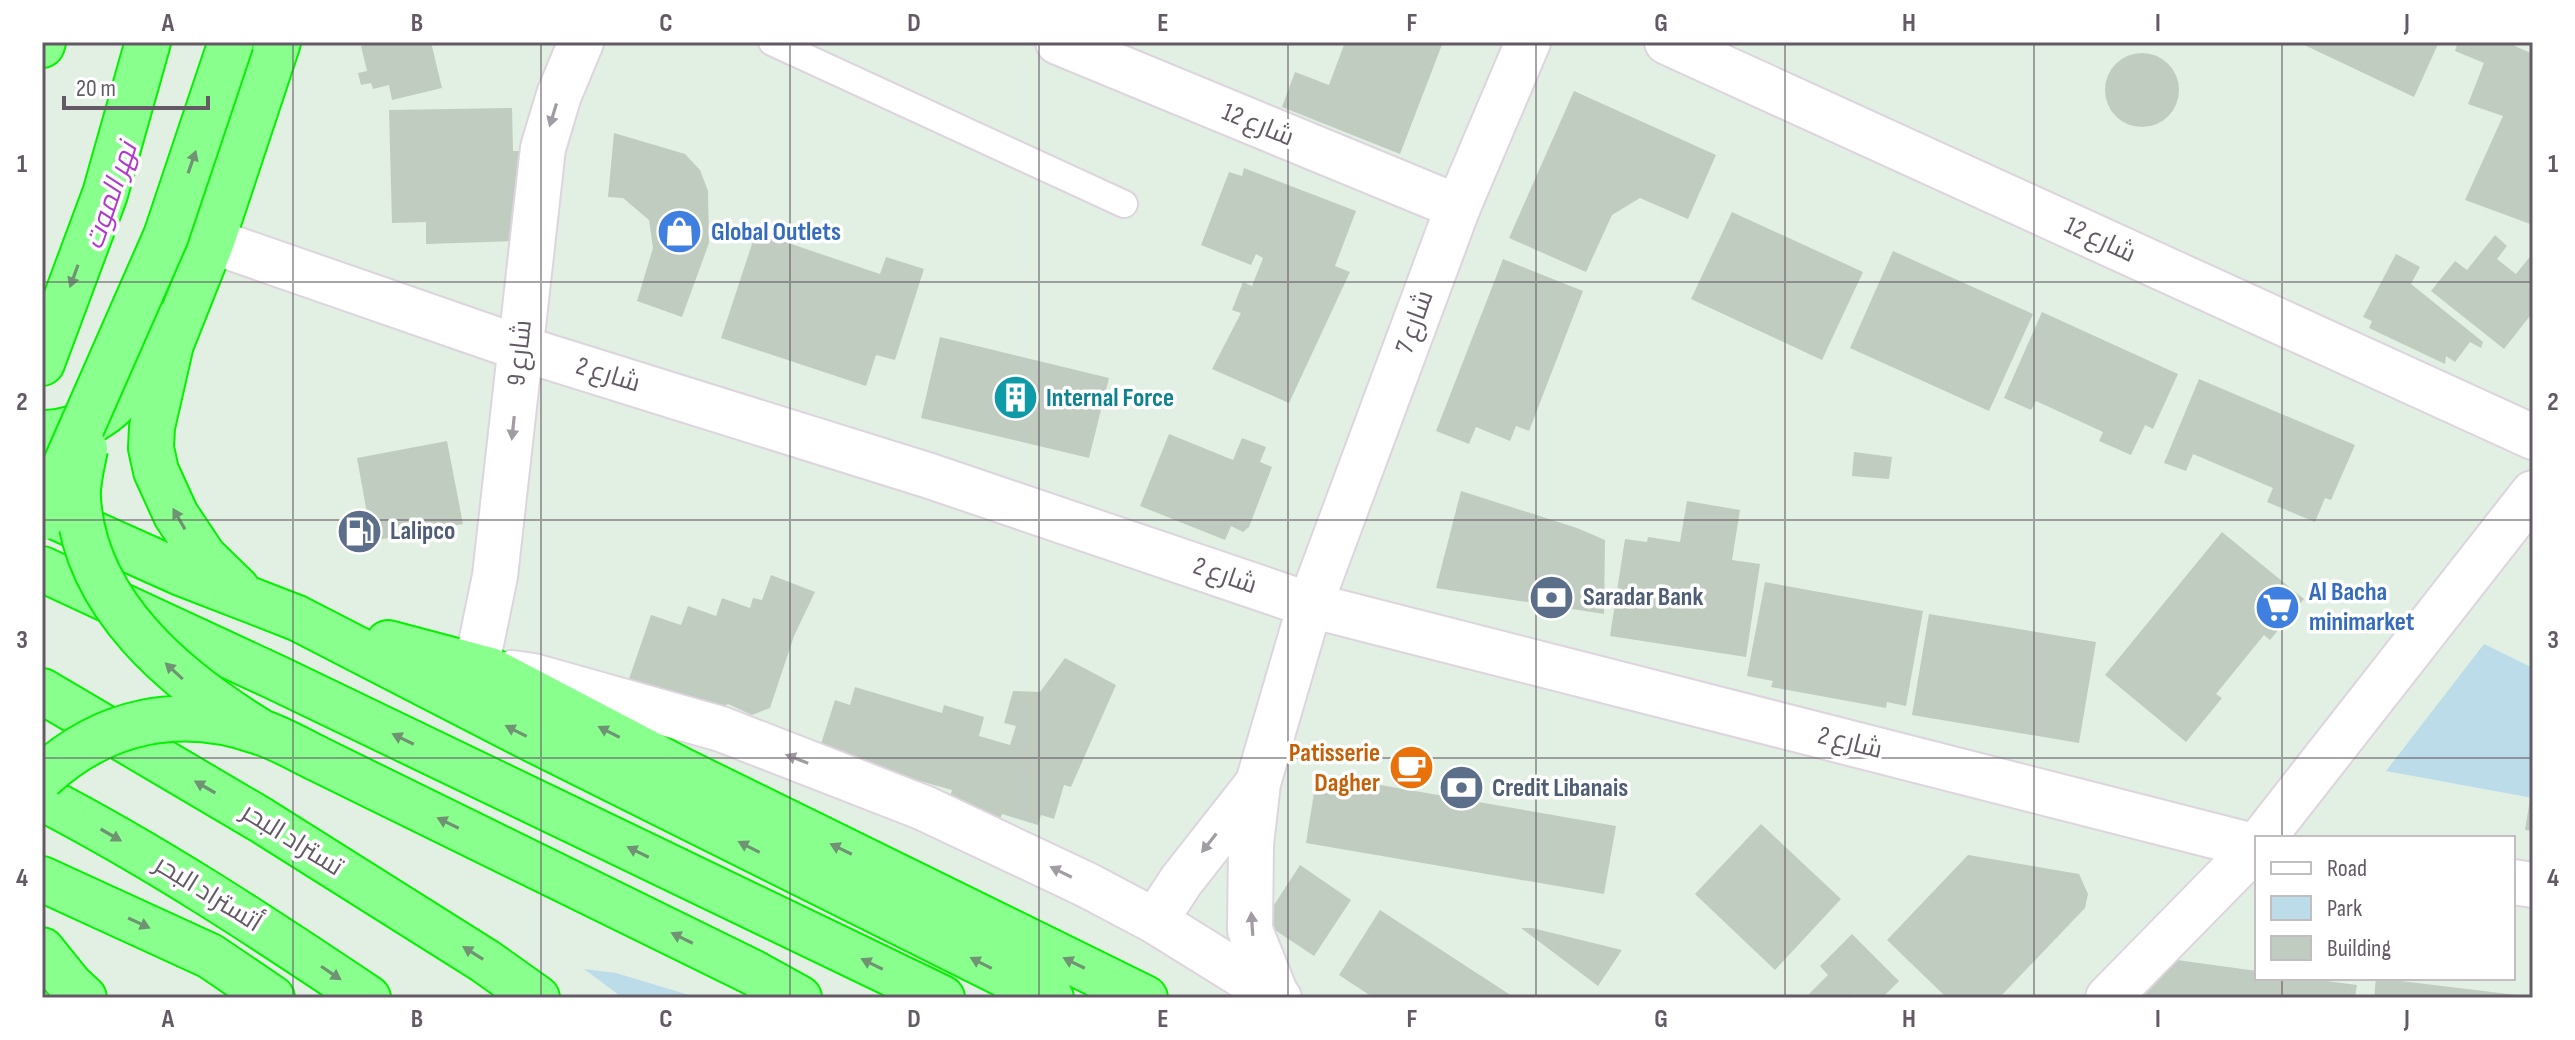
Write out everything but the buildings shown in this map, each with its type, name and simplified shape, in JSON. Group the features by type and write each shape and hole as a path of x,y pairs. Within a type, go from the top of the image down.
{"highway":[{"path":"42,363 105,194 148,42"},
{"path":"42,518 166,236 231,42"},
{"path":"248,598 222,577 189,537 164,492 151,448 155,406 171,344 212,241 278,42"},
{"path":"42,433 82,426 108,409 129,385 154,317 261,90"},
{"path":"90,411 78,496 86,540 102,579 137,633 214,703 261,732 752,972 799,998"},
{"path":"42,511 181,573 297,618 1051,998"},
{"path":"42,569 277,678 942,998"},
{"path":"297,618 483,669 1145,998"},
{"name":"تستراد البحر","path":"42,691 274,828 485,961 537,998"},
{"path":"42,777 66,755 86,743 140,722 190,718 261,732"},
{"name":"أتستراد البحر","path":"42,798 93,824 221,899 368,998"},
{"path":"55,884 210,956 272,998"},
{"path":"42,950 62,977 84,998"},
{"path":"752,972 787,998"}],"street":[{"name":"شارع 9","path":"483,669 543,148 559,95 581,42"},
{"name":"شارع 12","path":"1058,42 1458,207"},
{"name":"شارع 7","path":"1258,783 1310,605 1458,207 1528,42"},
{"name":"شارع 12","path":"1667,42 2533,437"},
{"name":"شارع 2","path":"212,241 520,348 930,476 1310,605 2255,846"},
{"path":"2265,836 2533,493"},
{"path":"483,669 533,676 721,729 924,808 1087,885 1155,921 1278,997"},
{"path":"1155,921 1181,881 1258,783"},
{"path":"1258,783 1251,844 1250,930 1278,997"},
{"path":"2108,998 2255,849"}],"lane":[{"path":"772,42 1124,204"}],"green space":[{"path":"2484,644 2533,668 2533,798 2386,771"},
{"path":"584,969 616,973 699,998 623,998"}],"place":[{"name":"Global Outlets","path":"680,232"},
{"name":"Internal Force","path":"1015,398"},
{"name":"Lalipco","path":"359,531"},
{"name":"Saradar Bank","path":"1552,597"},
{"name":"Al Bacha minimarket","path":"2278,607"},
{"name":"Patisserie Dagher","path":"1411,768"},
{"name":"Credit Libanais","path":"1461,788"}],"water label":[{"name":"نهر الموت","path":"111,196"}]}
